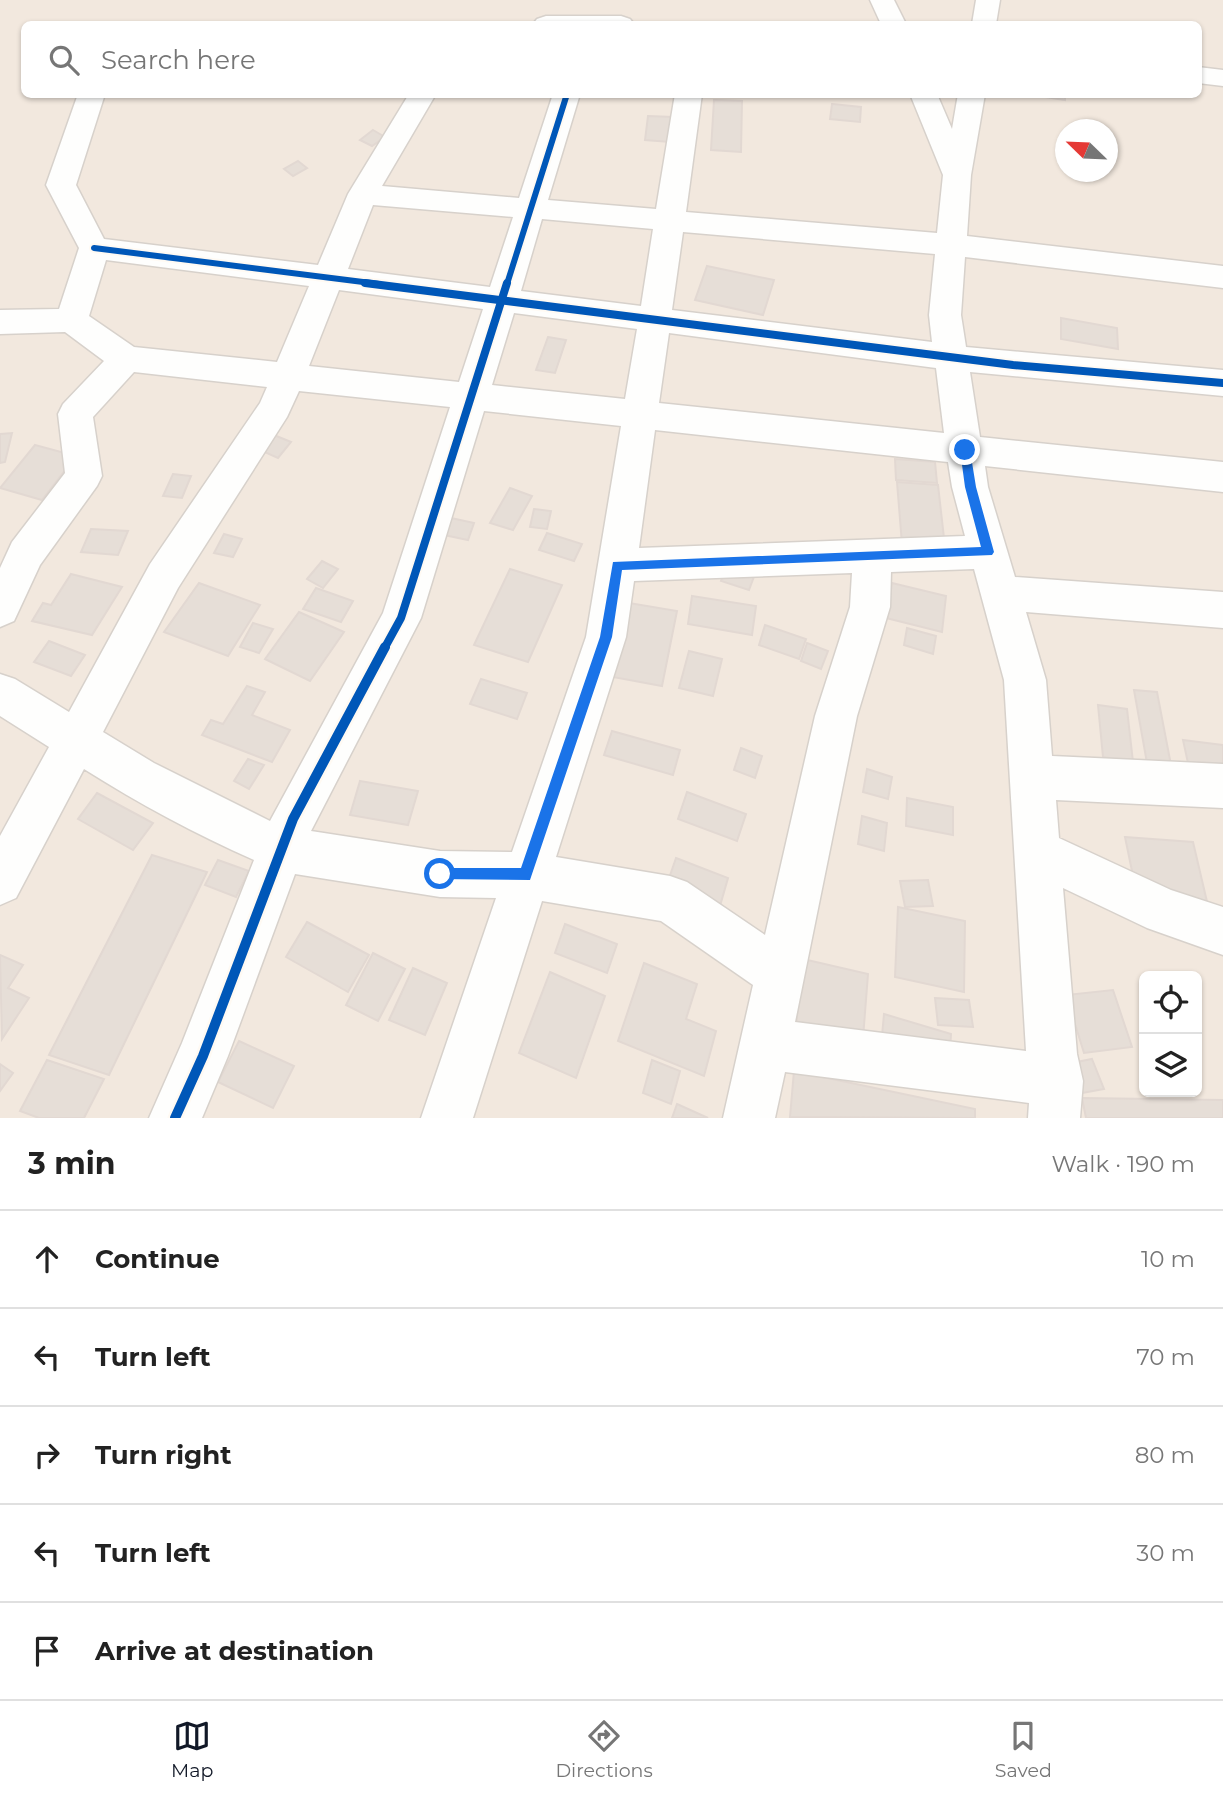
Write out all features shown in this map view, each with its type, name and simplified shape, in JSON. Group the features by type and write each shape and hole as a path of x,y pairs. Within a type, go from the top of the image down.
{"street":[{"path":"882,0 892,21"},
{"path":"984,21 988,0"},
{"path":"1202,75 1223,78"},
{"path":"71,320 94,248 61,185 91,98"},
{"path":"0,882 164,576 275,408 363,194 420,98"},
{"path":"175,1118 203,1056 293,818 401,618 566,98"},
{"path":"447,1118 606,637 688,98"},
{"path":"925,98 957,175"},
{"path":"765,1044 1055,1099 1025,680 971,487 945,315 957,175 971,98"},
{"path":"363,194 951,245 1223,277"},
{"path":"94,248 951,357 1223,383"},
{"path":"0,339 13,328 71,320"},
{"path":"0,322 71,320 126,359 1223,477"},
{"path":"0,609 26,554 84,476 75,414 126,359"},
{"path":"617,565 988,552"},
{"path":"749,1118 836,716 870,607 872,556"},
{"path":"1000,593 1223,610"},
{"path":"0,693 138,778 229,826 283,849 440,874 526,875 670,899 780,974"},
{"path":"1032,777 1223,786"},
{"path":"1037,850 1164,911 1223,931"}],"shaded area":[{"path":"0,0 1223,0 1223,1118 0,1118"}],"building":[{"path":"714,100 742,101 741,152 711,150"},
{"path":"832,104 861,107 860,122 830,119"},
{"path":"648,116 673,117 670,142 645,140"},
{"path":"373,130 385,137 372,146 360,140"},
{"path":"298,161 307,168 293,176 284,169"},
{"path":"707,266 774,280 763,315 695,300"},
{"path":"1061,318 1117,328 1118,349 1061,339"},
{"path":"548,337 566,340 555,373 536,370"},
{"path":"12,433 5,462 0,463 0,434"},
{"path":"274,435 291,442 278,458 260,450"},
{"path":"35,445 76,456 42,500 0,488"},
{"path":"895,459 935,462 937,483 896,480"},
{"path":"173,474 191,476 182,498 163,496"},
{"path":"897,482 938,485 945,547 902,544"},
{"path":"510,488 532,496 513,530 490,523"},
{"path":"534,509 551,511 547,529 530,527"},
{"path":"451,518 474,523 468,540 444,535"},
{"path":"91,529 128,531 118,555 81,552"},
{"path":"547,533 582,544 574,561 539,550"},
{"path":"224,534 242,539 233,557 214,553"},
{"path":"322,561 338,569 323,588 307,579"},
{"path":"729,561 756,571 749,590 721,581"},
{"path":"510,569 562,585 528,662 474,645"},
{"path":"71,574 122,587 92,635 32,621 43,603 51,605"},
{"path":"199,583 260,605 228,656 164,632"},
{"path":"892,583 946,596 942,632 886,618"},
{"path":"316,588 353,601 341,622 303,609"},
{"path":"692,596 756,606 752,635 688,624"},
{"path":"629,603 677,611 662,686 613,677"},
{"path":"299,612 344,632 310,681 265,659"},
{"path":"253,623 273,629 259,653 240,647"},
{"path":"765,625 806,639 799,659 759,645"},
{"path":"907,628 936,636 933,654 904,645"},
{"path":"49,641 85,655 71,676 34,662"},
{"path":"807,643 828,651 821,669 801,661"},
{"path":"689,651 722,659 713,696 679,688"},
{"path":"481,679 527,693 517,719 470,704"},
{"path":"247,686 265,692 252,715 290,730 272,762 202,735 211,720 223,724"},
{"path":"1134,690 1157,692 1171,765 1147,763"},
{"path":"1098,705 1127,709 1133,762 1103,757"},
{"path":"612,731 680,750 673,775 604,755"},
{"path":"1183,740 1223,745 1223,767 1188,763"},
{"path":"741,748 762,756 755,778 734,770"},
{"path":"248,759 264,765 249,789 234,781"},
{"path":"867,769 892,777 888,799 863,792"},
{"path":"360,781 418,791 408,825 350,815"},
{"path":"687,792 746,814 737,841 678,819"},
{"path":"97,793 153,823 133,850 78,819"},
{"path":"907,798 953,807 953,835 906,826"},
{"path":"862,816 887,823 884,851 858,844"},
{"path":"1125,837 1193,842 1208,906 1138,900"},
{"path":"152,855 207,872 109,1075 49,1055"},
{"path":"676,858 728,878 718,913 664,893"},
{"path":"218,860 249,871 236,897 205,885"},
{"path":"928,880 933,906 905,907 900,881"},
{"path":"898,907 965,921 964,992 895,977"},
{"path":"307,922 369,955 348,992 286,957"},
{"path":"565,924 617,944 607,973 555,953"},
{"path":"373,953 405,969 378,1021 346,1005"},
{"path":"0,955 23,965 8,988 29,998 2,1039"},
{"path":"803,959 868,974 862,1051 795,1035"},
{"path":"644,963 697,984 686,1019 716,1031 704,1076 618,1041"},
{"path":"413,968 447,983 425,1035 389,1020"},
{"path":"550,972 605,996 576,1078 519,1053"},
{"path":"1113,990 1132,1047 1084,1053 1066,995"},
{"path":"935,998 969,1000 973,1027 938,1025"},
{"path":"884,1014 951,1034 949,1067 881,1047"},
{"path":"239,1041 294,1066 273,1108 218,1082"},
{"path":"1092,1059 1104,1089 1071,1095 1061,1065"},
{"path":"47,1060 104,1079 84,1118 39,1118 20,1111"},
{"path":"652,1060 680,1071 671,1104 643,1093"},
{"path":"0,1064 13,1073 0,1091"},
{"path":"794,1071 975,1109 975,1118 790,1117"},
{"path":"1082,1098 1223,1100 1223,1118 1086,1118"},
{"path":"677,1104 708,1118 672,1118"}],"cycle path":[{"path":"175,1118 203,1056 293,819 401,618 566,98"},
{"path":"94,248 1013,365 1223,383"}],"route":[{"path":"440,874 526,875 606,637 617,565 988,552 971,487 965,450"}]}
